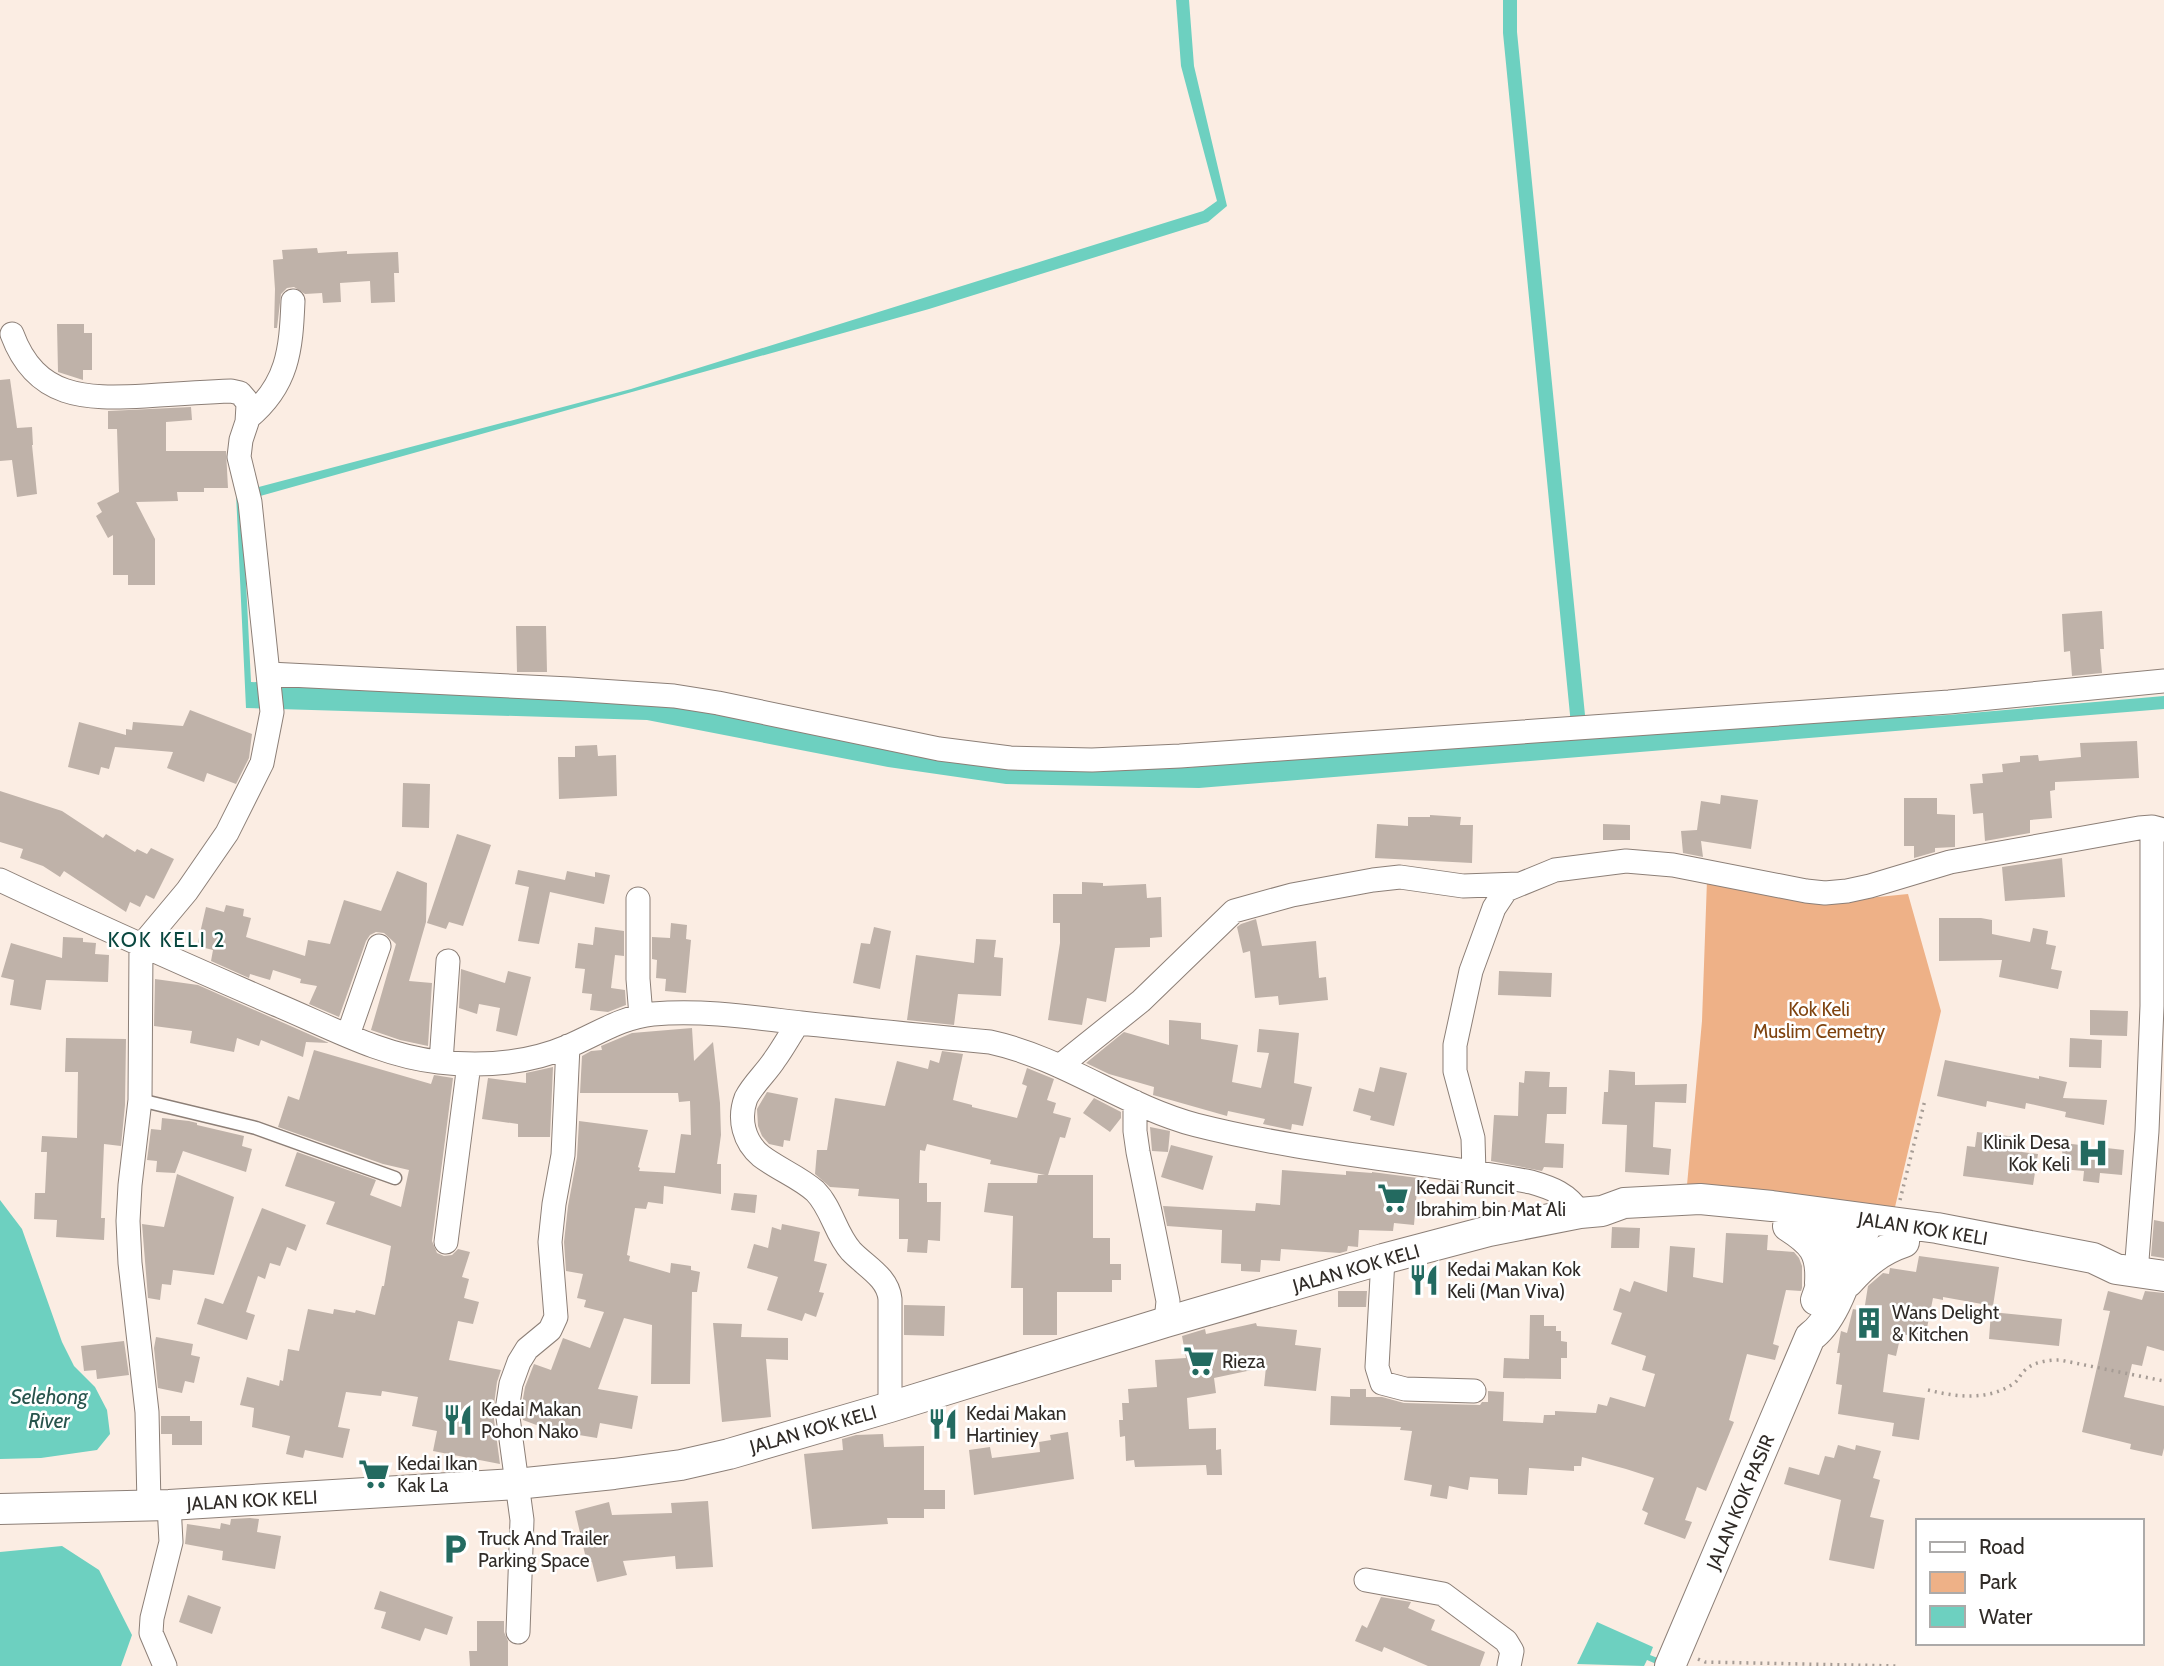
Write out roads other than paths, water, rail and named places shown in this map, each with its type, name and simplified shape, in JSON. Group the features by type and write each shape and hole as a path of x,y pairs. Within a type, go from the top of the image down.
{"street":[{"path":"248,418 270,397 280,380 292,338 293,301"},
{"path":"12,334 20,353 33,372 58,388 87,396 112,397 236,391 246,400 248,418 239,457 248,495 272,712 262,763 227,833 187,891 141,946 140,1100 128,1221 130,1263 159,1505 171,1542 152,1618 151,1633 164,1666"},
{"path":"269,677 570,689 674,696 939,749 1035,760 1180,756 1949,702 2164,681"},
{"path":"1474,1173 1473,1138 1455,1071 1455,1045 1471,971 1494,908 1506,890 1555,870 1626,861 1673,865 1806,891 1836,892 1870,886 1950,862 2158,828 2139,1273"},
{"path":"1061,1065 1141,1001 1234,911 1292,895 1387,878 1400,877 1463,886 1522,884"},
{"path":"0,880 141,946 348,1035 402,1055 469,1064 516,1061 568,1046 609,1026 641,1016 660,1014 727,1014 990,1042 1028,1052 1061,1065 1135,1102 1195,1124 1252,1137 1531,1182 1554,1189 1591,1212"},
{"path":"638,900 641,1016"},
{"path":"348,1035 379,946"},
{"path":"441,1062 448,961"},
{"path":"798,1023 746,1098 743,1131 751,1146 761,1156 817,1193 848,1248 887,1284 890,1299 890,1407"},
{"path":"518,1632 522,1520 507,1410 511,1384 519,1362 527,1349 550,1330 556,1317 550,1242 564,1142 568,1046"},
{"path":"446,1242 469,1064"},
{"path":"1135,1102 1138,1152 1168,1301 1166,1322"},
{"name":"JALAN KOK KELI","path":"0,1509 159,1505 516,1484 681,1465 729,1454 890,1407 1383,1259 1489,1231 1591,1212 1623,1220 1780,1216 1899,1233 2092,1275 2139,1273"},
{"path":"1780,1216 1816,1250 1830,1292 1869,1259 1888,1248 1899,1233"},
{"name":"JALAN KOK KELI","path":"1780,1216 1851,1234 1899,1233 1937,1228 2093,1258 2139,1273"},
{"path":"1851,1234 1859,1228 1915,1233 1937,1228"},
{"name":"JALAN KOK PASIR","path":"1673,1658 1810,1337 1821,1329 1830,1292 1851,1234"},
{"path":"1383,1259 1377,1367 1382,1383 1405,1389 1474,1391"},
{"path":"1366,1580 1443,1594 1506,1641 1512,1651 1509,1666"}],"lane":[{"path":"140,1100 256,1128 395,1178"}],"water":[{"path":"1176,0 1189,0 1194,66 1227,206 1208,222 929,309 242,501 251,682 669,699 1000,766 1183,768 1572,735 1503,33 1503,0 1517,0 1517,32 1587,735 1948,715 2164,696 2164,709 1199,788 1006,784 888,767 647,720 246,708 236,493 631,389 1203,211 1217,201 1181,66"},
{"name":"Selehong River","path":"0,1200 22,1229 62,1342 74,1366 95,1387 107,1410 110,1434 97,1450 41,1458 0,1459"},
{"path":"62,1546 99,1570 132,1635 121,1666 0,1666 0,1552"},
{"path":"1597,1622 1653,1647 1650,1655 1678,1666 1661,1666 1647,1660 1644,1666 1577,1664"}],"place":[{"name":"Klinik Desa Kok Keli","path":"2093,1153"},
{"name":"Kedai Runcit Ibrahim bin Mat Ali","path":"1393,1198"},
{"name":"Kedai Makan Kok Keli (Man Viva)","path":"1424,1280"},
{"name":"Wans Delight & Kitchen","path":"1869,1323"},
{"name":"Rieza","path":"1199,1361"},
{"name":"Kedai Makan Pohon Nako","path":"458,1420"},
{"name":"Kedai Makan Hartiniey","path":"943,1424"},
{"name":"Kedai Ikan Kak La","path":"374,1474"},
{"name":"Truck And Trailer Parking Space","path":"455,1549"}],"district":[{"name":"KOK KELI 2","path":"167,940"}],"park label":[{"name":"Kok Keli Muslim Cemetry","path":"1819,1020"}]}
